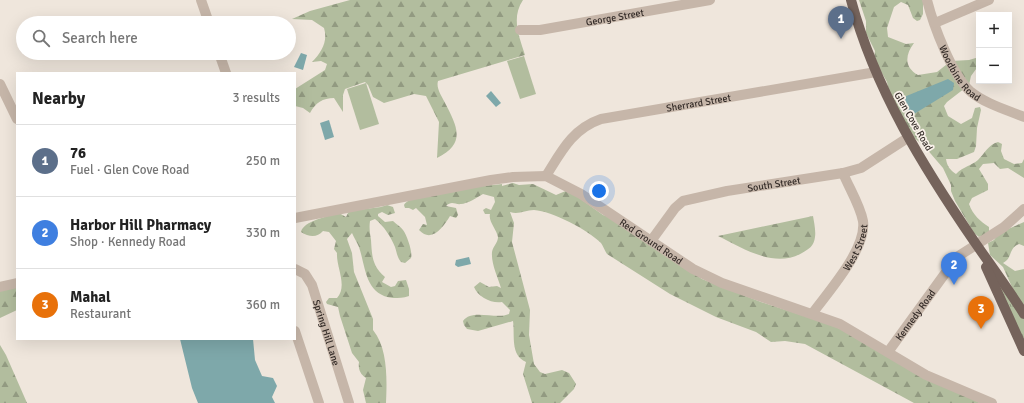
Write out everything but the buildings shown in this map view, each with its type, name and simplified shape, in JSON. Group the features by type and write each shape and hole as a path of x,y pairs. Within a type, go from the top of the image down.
{"main road":[{"name":"Glen Cove Road","path":"851,0 858,24 889,104 976,245 1024,314"},
{"name":"Glen Cove Road","path":"976,245 1024,351"}],"street":[{"path":"201,0 207,16"},
{"name":"George Street","path":"520,30 540,30 710,0"},
{"name":"Woodbine Road","path":"927,0 947,54 967,88 989,102 1024,117"},
{"path":"935,23 989,0"},
{"path":"221,60 226,72"},
{"name":"Sherrard Street","path":"546,176 574,134 586,125 600,119 876,72"},
{"path":"0,84 16,117"},
{"name":"South Street","path":"651,241 674,208 683,201 727,191 843,173 861,168 909,137"},
{"name":"West Street","path":"812,314 842,273 862,239 864,230 863,220 843,173"},
{"name":"Red Ground Road","path":"296,218 491,180 513,177 546,176 581,194 693,269 722,284 840,324 926,375 992,403"},
{"name":"Kennedy Road","path":"888,352 957,258 1004,227 1023,212"},
{"name":"Spring Hill Lane","path":"296,270 305,274 312,286 349,403"},
{"path":"0,287 16,283"},
{"path":"296,334 319,403"}],"green space":[{"path":"350,0 523,0 517,14 517,27 525,55 438,81 439,91 453,118 457,133 453,146 437,158 439,122 426,96 414,94 384,103 373,97 368,85 365,82 345,89 343,95 343,112 334,98 326,99 320,102 314,106 310,113 303,108 296,106 296,88 325,70 327,64 321,61 312,62 319,54 325,42 324,28 312,20 296,19 296,17 310,11"},
{"path":"859,0 923,0 923,14 920,20 917,21 913,18 908,5 901,2 894,7 887,28 888,37 906,44 914,43 911,47 907,60 908,65 913,72 918,75 937,72 951,61 969,60 976,58 976,69 971,76 969,85 944,106 948,116 961,124 972,118 975,108 980,107 981,110 977,128 976,146 974,152 957,159 946,159 948,166 956,174 962,169 973,164 989,147 998,142 1002,144 1001,151 1004,159 1014,164 1022,163 1024,159 1024,178 1008,168 1000,169 994,163 983,164 979,169 988,184 988,190 972,198 969,204 977,217 989,227 989,233 979,237 974,233 955,201 951,191 951,185 943,168 925,147 905,130 889,92 887,82 874,59 875,51 866,33 866,21"},
{"path":"524,56 536,94 520,99 507,61"},
{"path":"366,83 379,124 360,130 347,89"},
{"path":"513,183 519,185 533,184 556,195 568,190 603,215 614,219 702,279 761,302 826,323 850,333 980,403 914,403 805,344 785,341 771,342 756,332 716,317 670,294 607,254 601,243 588,232 579,227 560,217 542,211 531,210 516,213 510,212 514,223 512,242 530,310 529,335 534,364 540,372 545,374 562,370 569,373 576,384 574,389 560,403 532,403 523,374 526,362 521,359 515,350 513,321 478,331 467,329 463,321 472,315 498,316 509,314 510,310 502,302 490,301 482,297 474,287 480,282 489,287 497,286 501,288 492,257 492,252 498,237 490,220 490,214 485,214 483,210 486,208 491,210 495,202 494,197 483,194 463,204 448,204 446,206 456,208 458,215 456,218 450,216 441,229 428,235 419,230 423,224 427,225 425,217 416,208 413,210 405,208 404,205 410,200 420,196 434,193 502,184 502,186"},
{"path":"387,205 393,207 395,213 388,215 382,212 378,214 378,216 385,222 393,221 402,229 409,244 411,258 405,263 401,262 389,236 375,219 370,221 370,226 375,265 385,277 382,282 391,287 395,286 398,281 406,280 409,289 409,296 393,298 384,296 377,292 372,286 365,272 359,247 352,233 347,239 352,253 354,272 373,319 373,330 382,346 386,365 386,403 366,403 363,390 366,378 362,375 359,369 359,362 352,353 338,307 327,304 326,302 329,298 337,298 342,288 337,253 334,249 336,241 329,232 323,231 316,236 313,236 301,232 306,225 323,217 339,213 346,217 349,211"},
{"path":"813,216 815,232 814,243 807,250 791,257 781,259 759,255 718,236"},
{"path":"1024,222 1024,246 1019,244 1013,248 1006,261 1003,263 1015,271 1024,269 1024,314 1003,267 990,255 988,243 994,240 999,233"},
{"path":"976,245 1024,314 1024,351"},
{"path":"16,287 16,310 0,318 0,291"},
{"path":"0,345 6,355 27,403 0,403"}],"water":[{"path":"301,53 307,55 303,70 294,67"},
{"path":"948,79 954,83 953,90 914,114 908,114 903,106 904,97"},
{"path":"491,91 501,103 496,107 486,96"},
{"path":"329,120 334,137 325,140 320,123"},
{"path":"469,257 471,264 458,267 455,265 456,260"},
{"path":"180,340 253,340 255,360 262,376 273,378 277,386 272,397 275,403 198,403 192,388"}],"place":[{"name":"76","path":"841,39"},
{"name":"Harbor Hill Pharmacy","path":"954,285"},
{"name":"Mahal","path":"981,329"}]}
